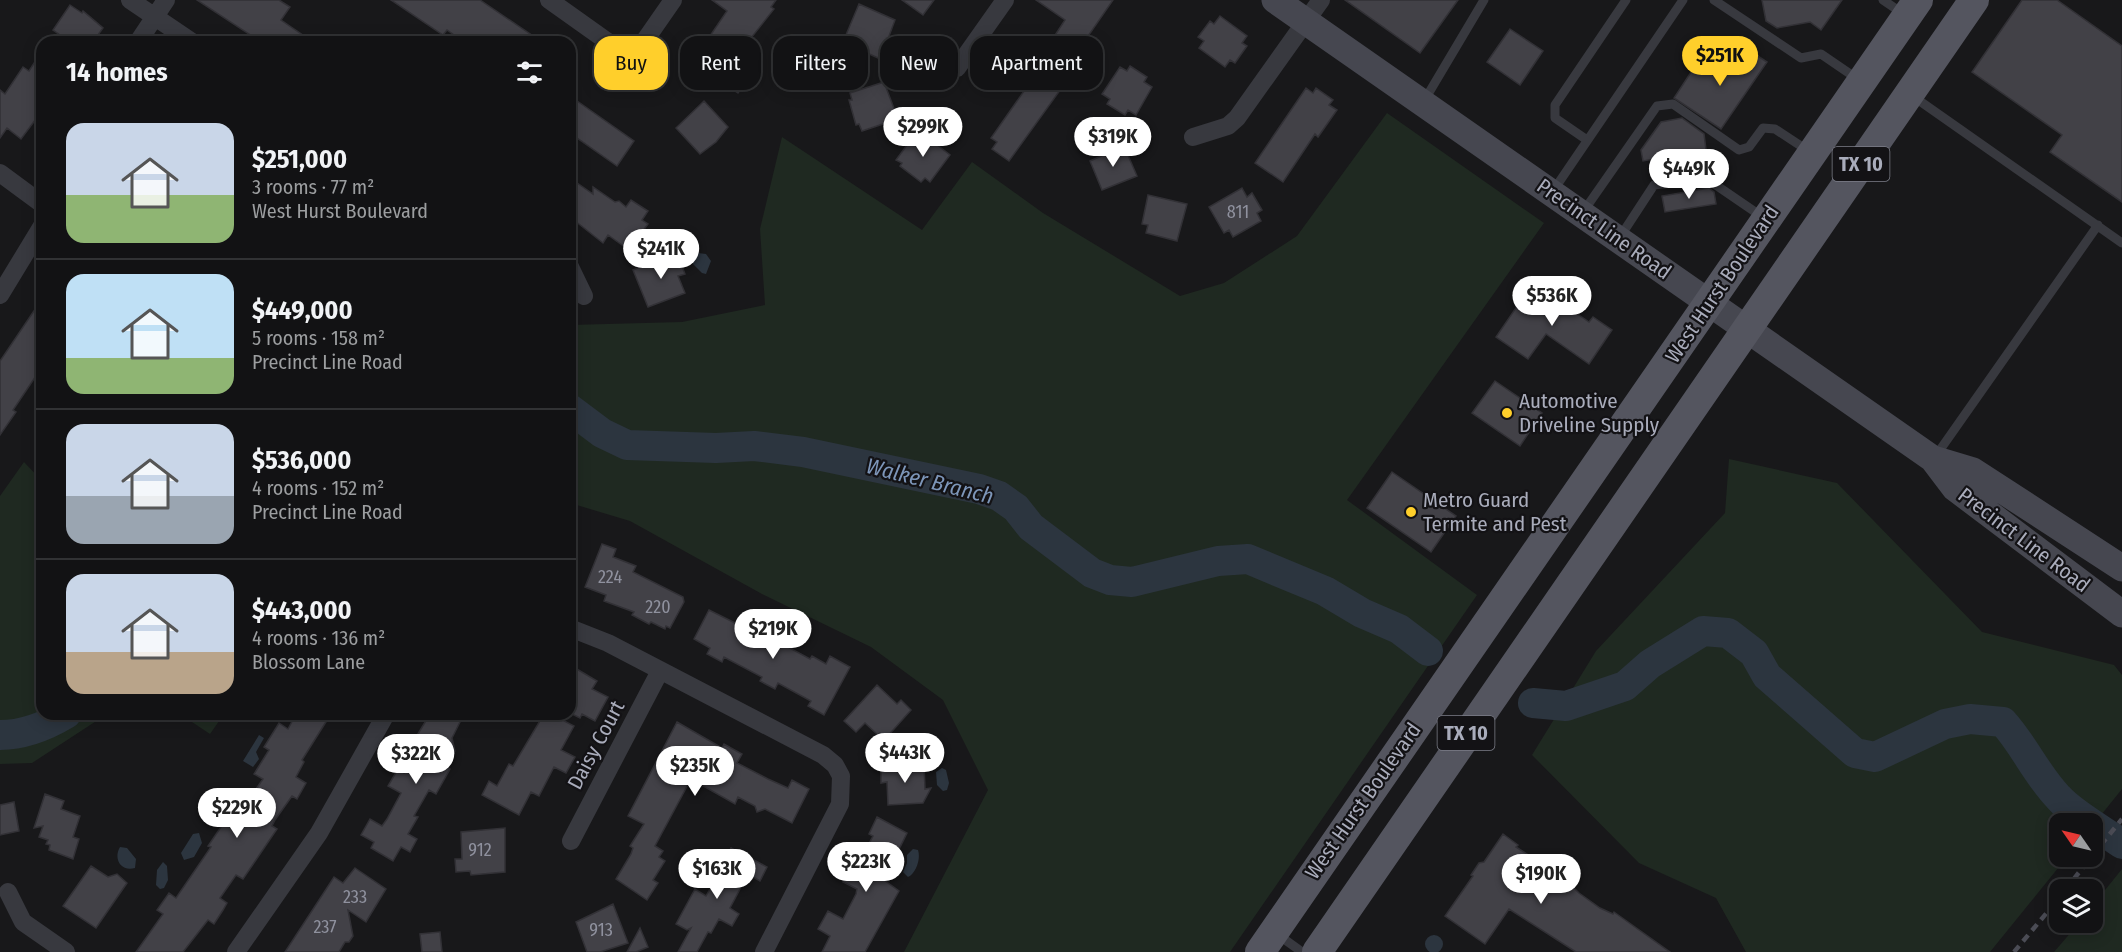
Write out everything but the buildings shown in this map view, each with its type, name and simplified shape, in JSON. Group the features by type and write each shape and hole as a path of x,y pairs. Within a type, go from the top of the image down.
{"main road":[{"name":"Precinct Line Road","path":"1275,0 1749,328 1933,459 1955,488 2122,614"},
{"name":"TX 10","path":"1317,952 1497,688 1749,328 1974,0"},
{"name":"West Hurst Boulevard","path":"1265,946 1861,82 1902,5"},
{"name":"Precinct Line Road","path":"1933,459 1973,471 2122,568"}],"street":[{"path":"130,0 183,36"},
{"path":"142,36 166,0"},
{"path":"549,0 632,59 673,0"},
{"path":"958,67 1005,0"},
{"path":"1193,136 1228,126 1237,118 1321,0"},
{"path":"0,173 36,200"},
{"path":"0,296 36,236"},
{"path":"576,279 584,296"},
{"path":"576,630 608,643 823,755 835,765 841,776 843,791 840,804 764,952"},
{"name":"Daisy Court","path":"571,841 660,671"},
{"path":"236,952 319,833 383,720"},
{"path":"8,892 23,922 66,952"}],"lane":[{"path":"1423,103 1484,0"},
{"path":"1587,140 1555,118 1555,105 1626,0"},
{"path":"1551,192 1683,0"},
{"path":"1714,0 1801,58 1821,54 1861,82"},
{"path":"1909,94 1979,140 2122,243"},
{"path":"1582,214 1657,106 1673,104 1739,150 1749,147 1763,128 1775,129 1812,153"},
{"path":"1619,239 1654,185 1707,179 1766,219"},
{"path":"1933,459 2098,225"},
{"path":"1265,946 1302,952"}],"shaded area":[{"path":"1387,113 1544,223 1347,500 1477,595 1230,952 904,952 988,790 943,700 871,647 762,594 630,521 576,505 576,325 682,322 765,305 760,229 782,137 922,230 972,162 1043,213 1180,296 1224,283 1297,236"},
{"path":"698,253 706,254 711,261 706,274 693,264 693,257"},
{"path":"1729,459 1837,483 1982,632 2114,665 2122,675 2122,789 2103,813 2049,813 2049,867 2059,867 1990,952 1746,952 1716,898 1639,863 1532,755 1596,651 1725,513"},
{"path":"24,462 36,475 36,720 98,720 32,763 0,764 0,496"},
{"path":"189,720 220,720 210,734"},
{"path":"259,735 264,738 256,752 259,759 253,767 243,761"},
{"path":"942,768 946,770 949,783 947,790 943,791 937,785 936,772"},
{"path":"199,833 202,843 194,857 184,860 181,853 193,834"},
{"path":"120,847 127,848 136,859 135,868 126,868 120,864 117,856"},
{"path":"913,849 918,850 918,861 908,877 903,872 907,863 907,855"},
{"path":"163,862 167,866 168,880 164,888 160,889 156,885 157,870"},
{"path":"2122,869 2122,952 2054,952 2070,933 2103,933 2103,893"},
{"path":"1434,935 1440,938 1443,944 1440,950 1434,953 1428,950 1425,944 1428,938"}],"waterway":[{"name":"Walker Branch","path":"576,414 602,433 627,445 716,448 754,446 803,452 979,489 999,496 1016,508 1031,527 1092,573 1110,580 1132,582 1218,561 1248,559 1325,591 1362,613 1399,629 1428,651"},
{"name":"Walker Branch","path":"1533,703 1566,706 1625,686 1650,664 1703,631 1728,633 1754,653 1767,676 1855,753 1875,757 1945,724 1970,719 2003,722 2058,797 2080,816 2122,844"},
{"name":"Walker Branch","path":"0,735 34,729 54,720"}],"railway":[{"path":"2103,842 2122,819"},
{"path":"2074,879 2083,867"},
{"path":"2014,952 2049,910"}],"place":[{"name":"Automotive Driveline Supply","path":"1507,413"},
{"name":"Metro Guard Termite and Pest","path":"1411,512"}]}
